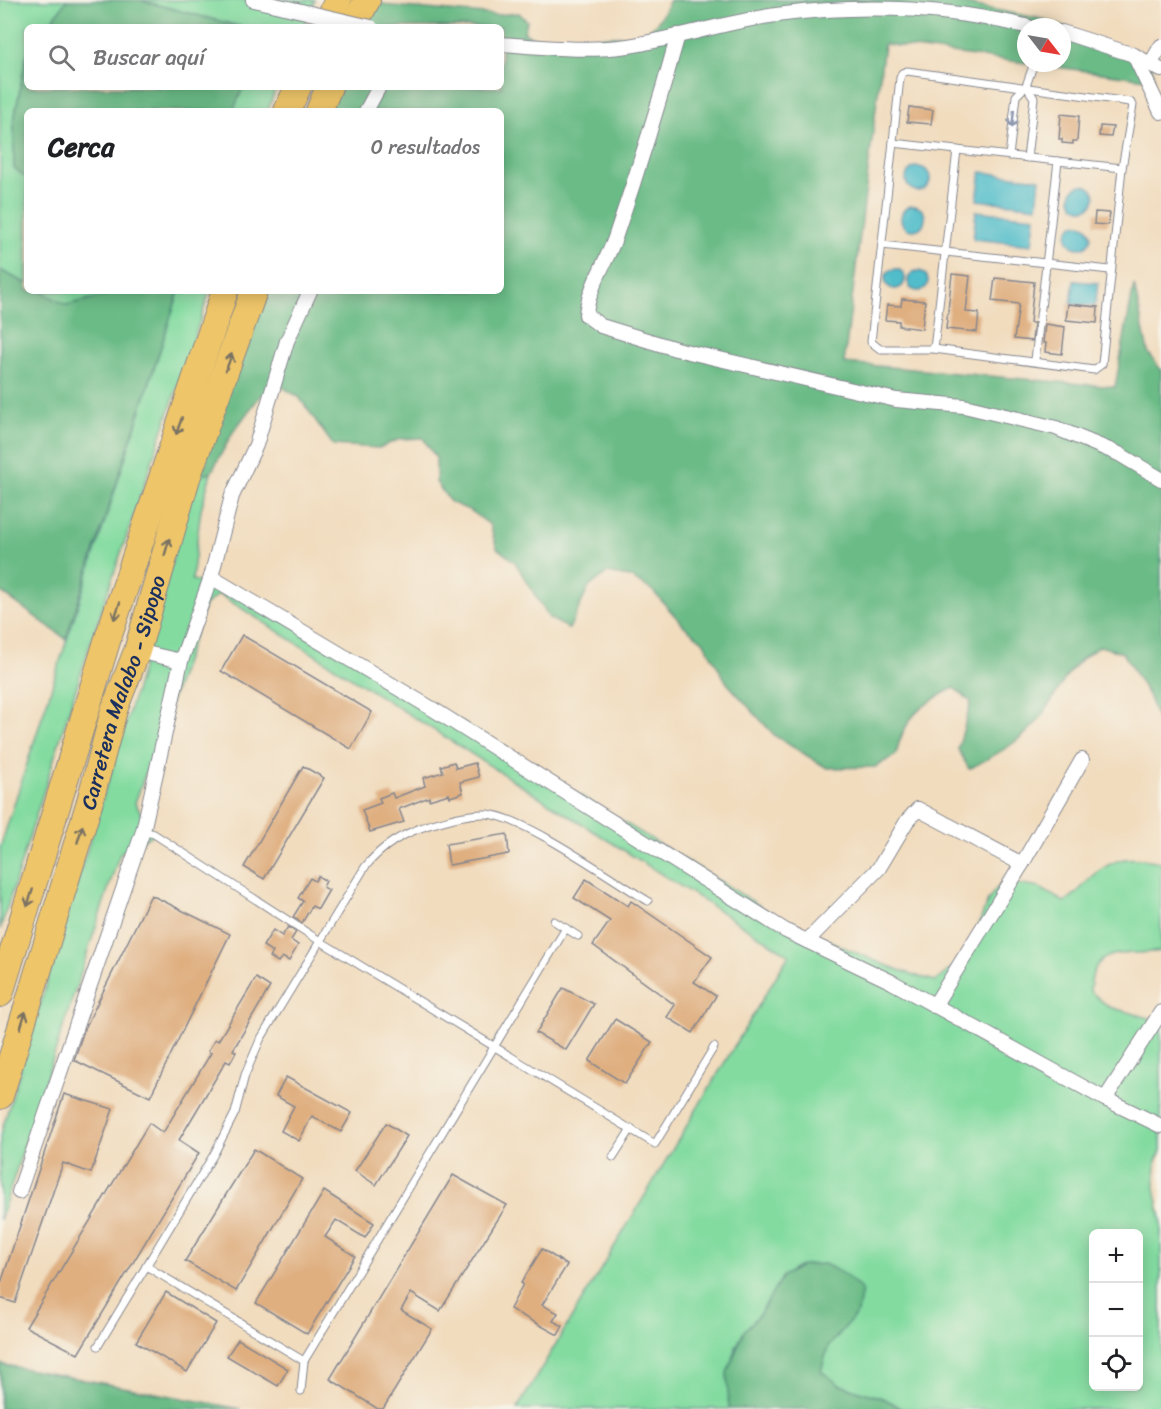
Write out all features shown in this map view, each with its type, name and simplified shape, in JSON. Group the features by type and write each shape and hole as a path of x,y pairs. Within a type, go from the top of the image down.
{"highway":[{"path":"326,24 338,0"},
{"path":"355,24 367,0"},
{"path":"288,108 297,90"},
{"path":"320,108 328,90"},
{"name":"Carretera Malabo - Sipopo","path":"0,994 108,638 224,294"},
{"name":"Carretera Malabo - Sipopo","path":"0,1096 90,801 114,710 137,651 187,478 253,294"}],"street":[{"path":"254,0 357,24"},
{"path":"504,44 586,50 629,46 774,15 850,9 985,16 1017,24"},
{"path":"678,35 653,129 612,245 587,303 586,315 601,326 688,351 896,400 964,406 1056,428 1119,454 1161,479"},
{"path":"1071,35 1134,55 1156,66 1161,46"},
{"path":"1134,55 1161,112"},
{"path":"368,108 377,90"},
{"path":"20,1192 144,831 181,661 211,577 232,496 256,445 288,341 309,294"},
{"path":"211,577 436,711 786,931 934,1006 1105,1099 1161,1126"},
{"path":"137,651 181,661"},
{"path":"934,1006 1022,864 1082,760"},
{"path":"807,940 879,868 907,821 918,809 1022,864"},
{"path":"1105,1099 1161,1012"}],"lane":[{"path":"907,71 1130,102 1135,109 1122,168 1102,364 1094,370 1035,360 934,350 880,349 871,342 893,143 902,73 907,71"},
{"path":"1009,156 1016,96 1026,86 1031,72"},
{"path":"1026,86 1034,98 1027,158"},
{"path":"893,143 1122,168"},
{"path":"934,350 957,150"},
{"path":"1035,360 1058,161"},
{"path":"882,245 1110,270"},
{"path":"98,1346 226,1132 256,1049 365,867 384,846 412,830 469,816 492,815 514,821 648,901"},
{"path":"144,831 154,834 320,941 655,1144 714,1047"},
{"path":"554,921 578,936"},
{"path":"301,1391 304,1361 566,928"},
{"path":"614,1157 631,1129"},
{"path":"146,1266 304,1361"}],"green space":[{"path":"0,0 67,0 49,24 24,24 24,68 14,120 14,168 24,176 24,282 0,270"},
{"path":"67,0 139,0 231,24 49,24"},
{"path":"139,0 315,0 304,24 231,24"},
{"path":"367,0 392,6 496,15 519,13 527,21 524,33 534,38 555,42 640,35 657,23 670,0 947,0 1036,18 1017,18 1017,62 884,44 844,363 1115,387 1134,285 1148,352 1161,370 1161,729 1148,695 1123,653 1100,646 1072,670 1041,717 1026,733 998,753 969,769 958,749 971,702 954,688 923,706 915,714 903,731 896,755 875,767 827,768 775,736 727,683 703,641 684,626 652,590 630,577 607,573 589,587 569,629 549,618 515,562 497,548 490,525 471,511 450,502 436,482 436,458 423,438 400,439 379,448 333,445 299,397 281,386 260,396 233,432 211,473 186,478 247,294 504,294 504,108 313,108 320,90 504,90 504,24 346,24"},
{"path":"1071,30 1151,63 1154,80 1071,69"},
{"path":"24,68 24,90 242,90 234,108 24,108 24,176 14,168 14,120"},
{"path":"242,90 275,90 269,108 234,108"},
{"path":"0,270 24,282 24,294 46,294 66,305 105,294 178,294 66,639 0,591"},
{"path":"46,294 105,294 105,296 66,305"},
{"path":"178,294 209,294 91,641 0,930 0,848"},
{"path":"197,471 211,473 201,509 192,580 249,595 386,676 786,922 879,963 936,981 968,952 990,897 1004,882 1040,888 1064,902 1088,880 1116,861 1132,858 1161,862 1161,951 1124,953 1104,958 1092,975 1090,991 1109,1007 1161,1021 1161,1151 1156,1161 1155,1187 1161,1220 1161,1409 902,1409 885,1399 840,1385 821,1371 828,1347 858,1312 845,1275 815,1264 803,1265 785,1277 740,1339 730,1368 729,1409 517,1409 789,955 219,594 205,605 135,803 154,834 120,853 0,1220 0,1136 139,679"},
{"path":"825,1264 845,1275 862,1290 858,1312 828,1347 821,1371 840,1385 885,1399 902,1409 729,1409 727,1373 744,1331 759,1315 783,1276 803,1265"},
{"path":"0,1364 241,1409 0,1409"}],"water":[{"path":"918,167 927,170 930,179 927,188 918,191 909,188 906,179 909,170"},
{"path":"981,172 1040,179 1037,207 977,200"},
{"path":"1083,185 1092,188 1095,197 1092,206 1083,209 1074,206 1071,197 1074,188"},
{"path":"913,206 922,209 925,218 922,227 913,230 904,227 901,218 904,209"},
{"path":"976,211 1035,217 1032,245 973,239"},
{"path":"1079,224 1088,227 1091,236 1088,245 1079,248 1070,245 1067,236 1070,227"},
{"path":"895,269 902,272 905,279 902,286 895,289 888,286 885,279 888,272"},
{"path":"918,271 925,274 928,281 925,288 918,291 911,288 908,281 911,274"},
{"path":"1074,281 1098,283 1095,307 1071,304"}],"building":[{"path":"909,107 933,110 931,124 907,122"},
{"path":"1061,114 1079,116 1077,141 1073,141 1073,144 1062,143 1062,139 1059,139"},
{"path":"1100,126 1113,127 1111,137 1099,136"},
{"path":"1095,212 1110,213 1108,225 1094,224"},
{"path":"952,274 970,276 966,312 979,313 977,332 946,329"},
{"path":"995,278 1034,282 1030,323 1034,323 1032,341 1014,339 1019,304 992,301"},
{"path":"902,299 925,301 922,329 899,326 899,321 885,320 887,305 901,306"},
{"path":"1068,304 1098,307 1097,323 1066,320"},
{"path":"1045,324 1065,327 1062,354 1045,352 1046,343 1043,343"},
{"path":"242,635 372,712 351,749 221,671"},
{"path":"454,762 456,768 475,763 479,777 460,782 463,793 450,797 449,794 429,800 429,797 399,809 404,822 370,832 362,810 381,803 379,798 392,793 394,798 425,786 423,778 443,772 441,766"},
{"path":"303,766 324,778 264,879 244,867"},
{"path":"507,834 509,854 449,865 446,844"},
{"path":"318,876 326,881 323,887 329,890 318,909 312,906 302,923 293,917 303,901 298,898 310,878 315,881"},
{"path":"586,879 628,906 631,901 712,957 694,982 716,996 693,1033 667,1017 675,1005 593,945 610,921 574,898"},
{"path":"151,895 230,934 150,1097 74,1060 84,1030"},
{"path":"288,927 296,932 291,940 298,945 289,961 282,957 278,962 270,957 273,952 263,946 273,930 282,936"},
{"path":"256,978 270,987 233,1050 236,1052 230,1063 226,1061 179,1140 199,1153 78,1354 26,1327 149,1123 163,1133 211,1053 208,1051 215,1039 218,1041"},
{"path":"563,988 594,1004 566,1050 536,1033"},
{"path":"615,1019 652,1042 625,1084 589,1061"},
{"path":"286,1077 352,1113 341,1132 312,1116 299,1141 281,1131 294,1106 276,1096"},
{"path":"64,1094 113,1109 91,1173 63,1163 15,1303 0,1298 0,1286"},
{"path":"386,1123 407,1136 376,1185 355,1171"},
{"path":"254,1149 302,1179 236,1291 185,1261"},
{"path":"453,1175 507,1205 440,1311 411,1293 401,1310 432,1329 383,1409 378,1409 330,1379"},
{"path":"324,1191 374,1223 365,1238 336,1220 325,1237 355,1256 307,1334 256,1303"},
{"path":"542,1249 567,1265 542,1305 558,1313 553,1321 563,1326 558,1335 510,1309 523,1284 521,1283"},
{"path":"166,1292 216,1323 187,1372 136,1342"},
{"path":"238,1339 288,1369 278,1386 227,1356"}]}
